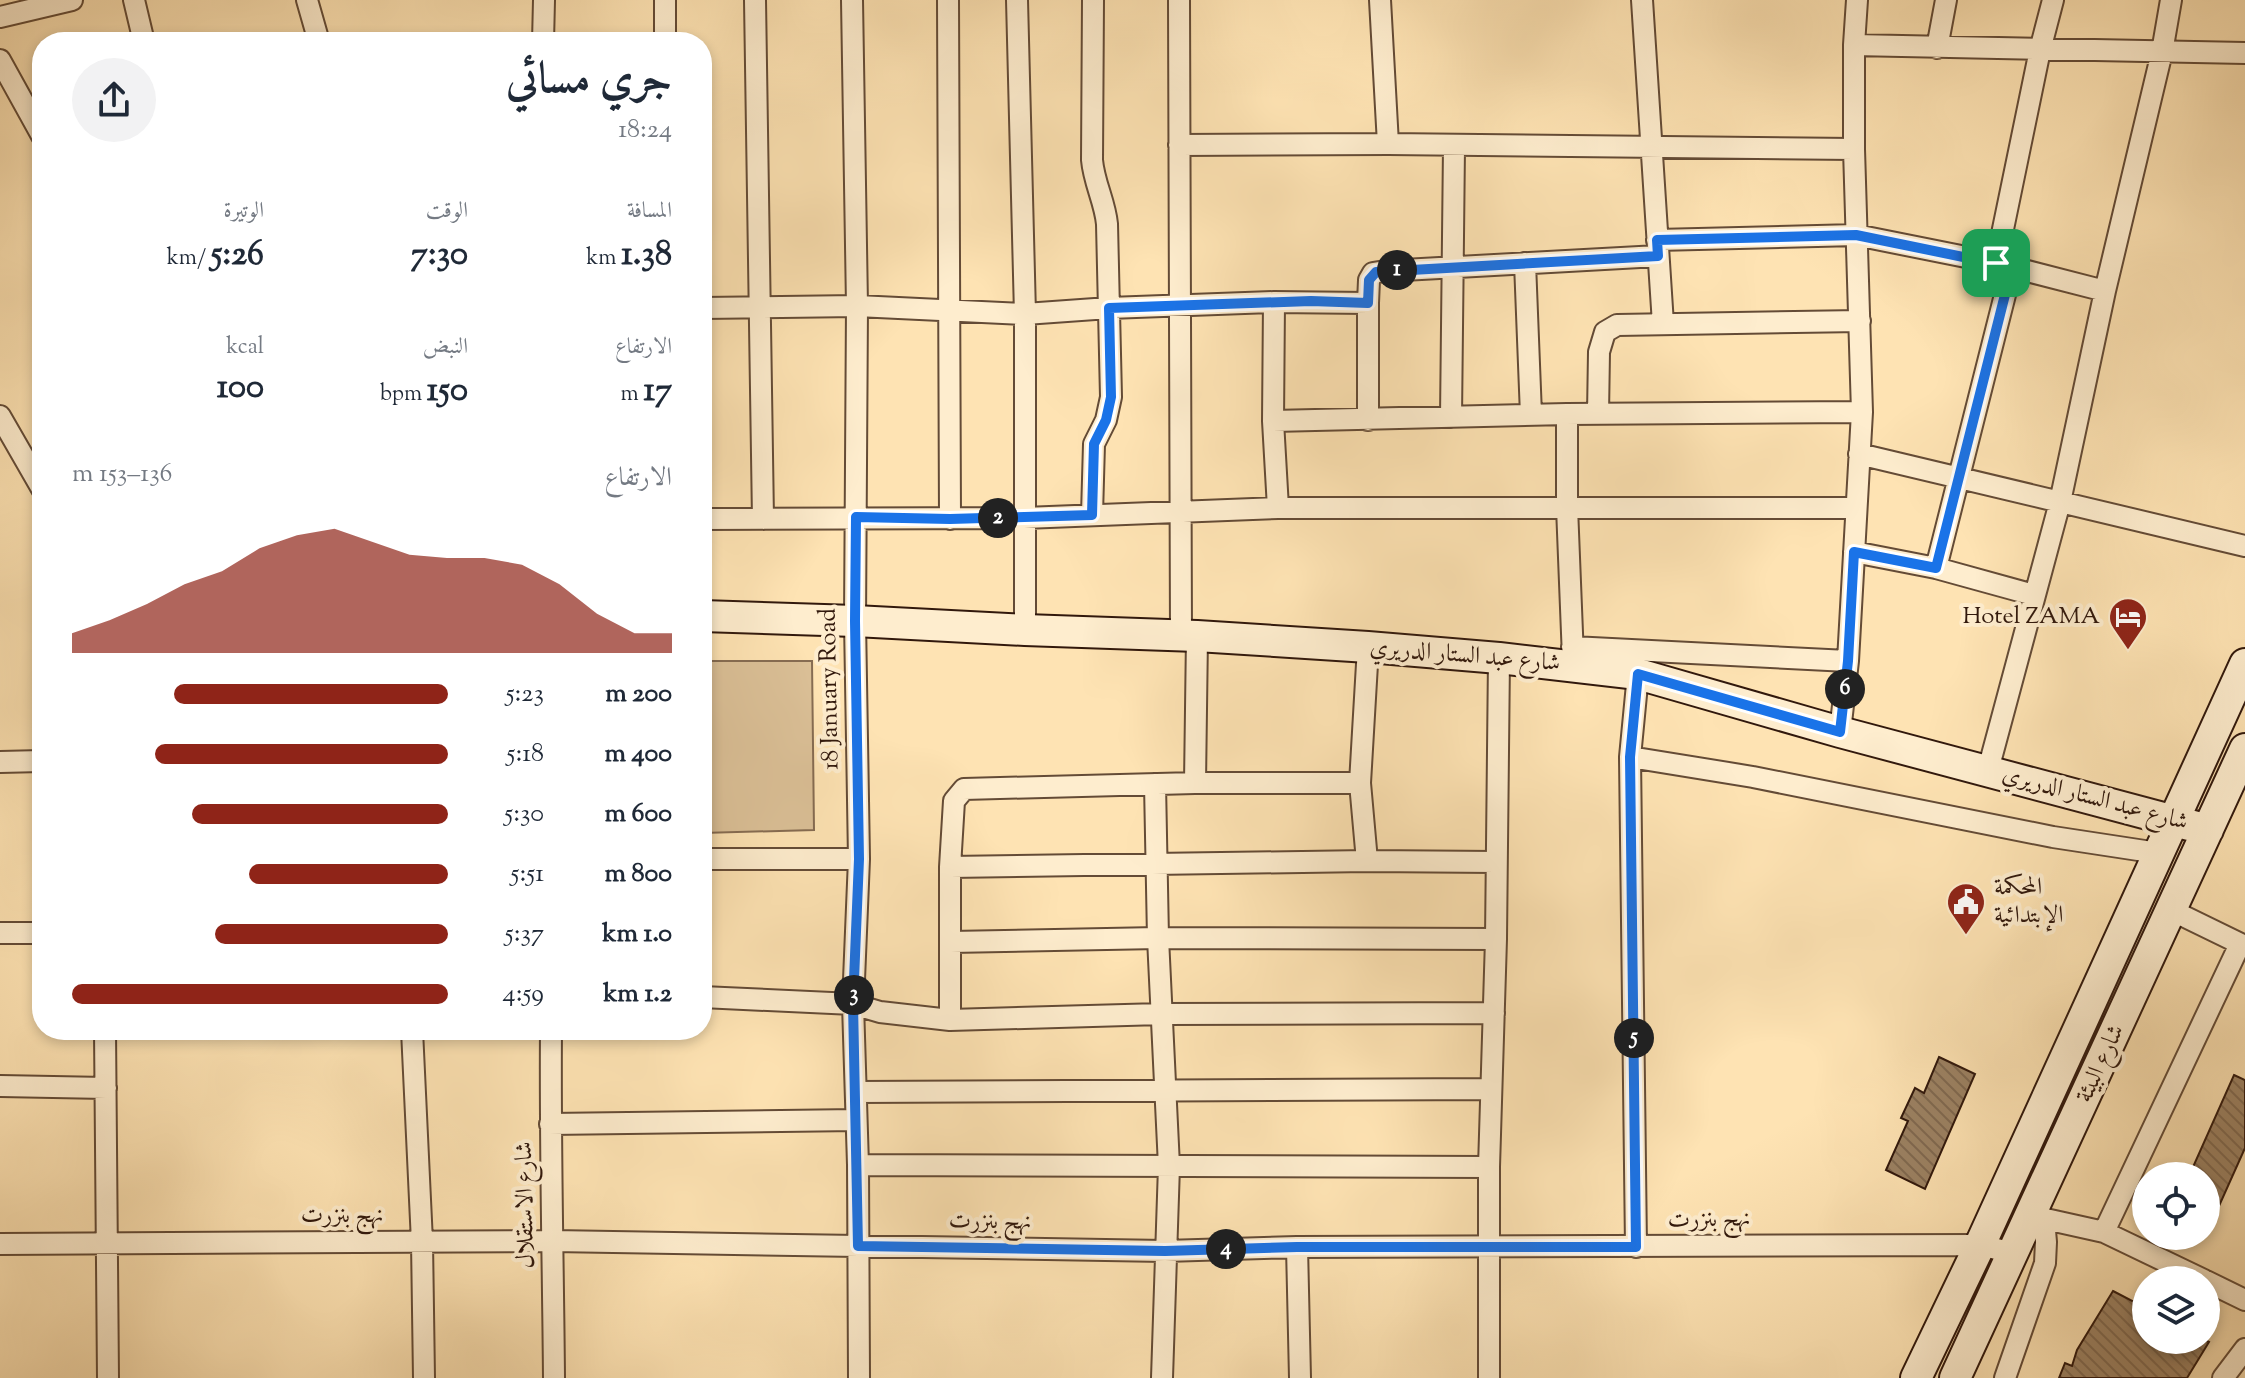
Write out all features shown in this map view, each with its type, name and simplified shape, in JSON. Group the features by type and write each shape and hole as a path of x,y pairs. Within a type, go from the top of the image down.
{"street":[{"path":"0,17 72,0"},
{"path":"134,0 142,32"},
{"path":"307,0 316,32"},
{"path":"543,32 544,0"},
{"path":"665,0 665,32"},
{"path":"755,0 763,519"},
{"name":"18 January Road","path":"852,0 857,306 855,621 859,859 853,1004 858,1165 859,1378"},
{"path":"948,0 950,519"},
{"path":"1017,0 1025,314 1025,630"},
{"path":"1092,515 1094,444 1106,420 1111,397 1107,224 1092,160 1093,0"},
{"path":"1179,0 1181,512 1195,783"},
{"path":"1380,0 1388,144"},
{"path":"1642,0 1663,324"},
{"path":"1840,732 1848,661 1862,412 1854,149 1857,0"},
{"path":"1937,48 1946,0"},
{"path":"1936,568 1959,477 2004,265 2040,50 2053,0"},
{"path":"1988,770 2060,502 2105,291 2162,52 2171,0"},
{"path":"1854,45 2245,53"},
{"path":"0,60 32,118"},
{"path":"1179,145 1854,149"},
{"path":"1451,417 1454,147"},
{"path":"1368,420 1369,280 1376,272 1525,263 1658,248 1856,235 2004,265 2105,291"},
{"path":"1525,263 1531,415"},
{"path":"712,308 857,306 1025,314 1274,302 1368,303"},
{"path":"1274,302 1273,421 1278,508"},
{"path":"1598,414 1599,352 1605,332 1617,325 1860,321"},
{"path":"1273,421 1567,414 1862,412"},
{"path":"1567,414 1573,657 1848,661"},
{"path":"0,416 32,456"},
{"path":"1859,454 2245,546"},
{"path":"712,519 1024,518 1278,508 1856,508"},
{"path":"1854,552 1936,568 2034,595"},
{"name":"شارع عبد الستار الدريري","path":"712,616 1189,636 1499,658 1573,657 2208,830"},
{"path":"1367,861 1360,783 1368,647"},
{"path":"1489,1378 1489,1167 1496,939 1499,658"},
{"path":"1916,1378 1980,1245 2173,820 2234,714 2245,664"},
{"path":"1636,1247 1630,757 1638,674"},
{"name":"شارع البيئة","path":"1955,1378 2013,1253 2038,1218 2171,910 2245,749"},
{"path":"1630,757 1753,777 2038,834 2158,853"},
{"path":"0,762 32,761"},
{"path":"950,1020 950,867 954,801 964,789 1195,783 1360,783"},
{"path":"1155,784 1158,938 1169,1166 1162,1378"},
{"path":"712,859 859,859"},
{"path":"950,867 1496,862"},
{"path":"2104,1232 2242,945 2171,910"},
{"path":"0,933 32,933"},
{"path":"951,942 1158,938 1496,939"},
{"path":"712,997 853,1004 880,1012 950,1020 1161,1014 1494,1013"},
{"path":"105,1040 108,1378"},
{"path":"412,1040 422,1242 424,1378"},
{"name":"شارع الاستقلال","path":"551,1040 554,1378"},
{"path":"0,1086 106,1088"},
{"path":"856,1092 1491,1089"},
{"path":"550,1124 856,1120"},
{"path":"858,1165 1489,1167"},
{"path":"2038,1218 2104,1232 2176,1266"},
{"path":"2005,1378 2045,1263 2046,1242 2038,1218"},
{"name":"نهج بنزرت","path":"0,1244 553,1241 1165,1251 1297,1247 1980,1245 2013,1253"},
{"path":"1297,1247 1300,1378"},
{"path":"2220,1288 2245,1300"},
{"path":"2223,1378 2245,1349"}],"shaded area":[{"path":"712,661 812,661 814,830 712,833"}],"building":[{"path":"1939,1057 1975,1074 1925,1189 1886,1170 1908,1121 1901,1118 1915,1088 1924,1093"},
{"path":"2234,1075 2245,1080 2245,1148 2220,1204 2220,1162 2195,1162"},
{"path":"2113,1291 2132,1301 2132,1354 2202,1354 2187,1378 2059,1378 2065,1363 2072,1366 2077,1350"}],"place":[{"name":"Hotel ZAMA","path":"2128,651"},
{"name":"المحكمة الإبتدائية","path":"1966,936"}],"route":[{"path":"1856,235 1996,263 2012,267 1936,568 1854,552 1848,661 1840,732 1638,674 1630,757 1636,1247 1297,1247 1165,1251 858,1246 853,1004 859,859 856,517 950,519 1092,515 1094,444 1106,420 1111,397 1109,308 1311,301 1368,303 1369,280 1376,272 1658,256 1657,240 1856,235"}]}
